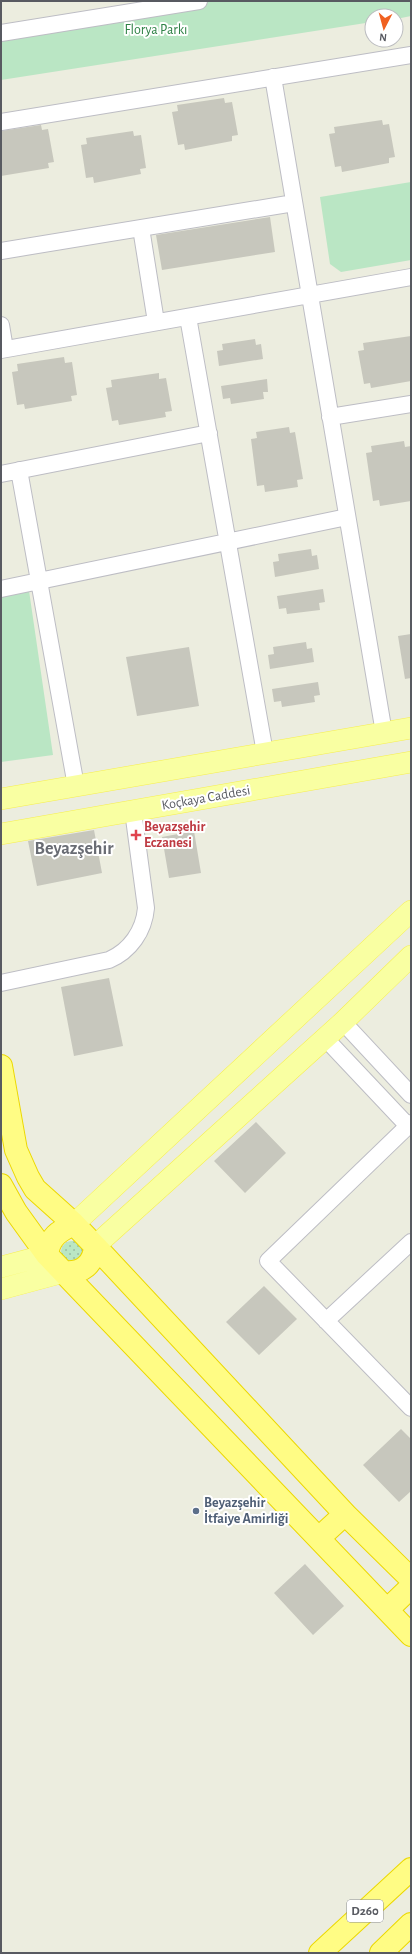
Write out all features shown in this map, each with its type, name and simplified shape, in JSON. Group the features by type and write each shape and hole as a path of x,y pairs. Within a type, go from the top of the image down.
{"highway":[{"path":"1,1066 12,1133 22,1166 35,1188 74,1224 345,1514 411,1579"},
{"path":"1,1185 16,1212 47,1255 411,1635"},
{"path":"47,1255 48,1247 56,1234 74,1224"},
{"path":"64,1272 72,1273 86,1267 91,1261 95,1246"},
{"path":"319,1538 345,1514"},
{"path":"387,1610 411,1587"},
{"name":"D260","path":"320,1953 411,1869"},
{"name":"D260","path":"381,1953 411,1924"}],"main road":[{"path":"1,799 411,728"},
{"name":"Koçkaya Caddesi","path":"1,834 411,762"},
{"path":"74,1224 411,911"},
{"path":"95,1246 343,1022 411,956"},
{"path":"1,1267 47,1255"},
{"path":"1,1289 64,1272"}],"street":[{"path":"1,33 199,1"},
{"path":"1,122 411,55"},
{"path":"273,78 384,733"},
{"path":"1,251 294,203"},
{"path":"141,228 156,322"},
{"path":"1,325 3,350 411,277"},
{"path":"188,317 265,754"},
{"path":"330,417 411,404"},
{"path":"1,474 209,433"},
{"path":"19,470 76,786"},
{"path":"1,588 347,517"},
{"path":"1,983 109,960 130,946 144,919 146,908 133,811"},
{"path":"343,1022 411,1095"},
{"path":"324,1038 410,1125 268,1261 411,1408"},
{"path":"326,1321 410,1245"}],"green space":[{"name":"Florya Parkı","path":"177,1 411,1 411,16 404,17 404,8 364,8 364,23 1,80 1,29"},
{"path":"411,182 411,260 341,272 330,264 320,197"},
{"path":"27,577 53,755 1,762 1,582"},
{"path":"72,1241 80,1244 83,1252 80,1260 72,1263 64,1260 61,1252 64,1244"}],"building":[{"path":"224,98 225,103 232,102 238,135 232,136 232,141 185,150 184,144 178,145 172,112 178,111 177,105"},
{"path":"382,120 383,125 389,124 395,157 389,158 389,163 342,172 341,166 335,167 329,134 335,133 334,127"},
{"path":"41,125 42,130 48,129 54,162 48,163 49,168 1,176 1,131"},
{"path":"133,131 134,136 141,135 146,168 140,169 141,174 94,183 93,177 86,178 81,145 87,144 86,138"},
{"path":"270,217 275,252 162,270 156,235"},
{"path":"411,336 411,381 371,388 370,383 364,384 358,351 364,350 363,343"},
{"path":"255,339 256,345 261,344 263,359 219,366 217,351 223,350 222,344"},
{"path":"64,357 65,363 72,362 77,395 71,396 72,401 25,409 24,404 17,405 12,372 18,371 17,364"},
{"path":"159,373 159,379 166,378 172,411 165,412 166,417 119,425 118,420 112,421 106,388 112,387 111,380"},
{"path":"267,379 268,392 263,392 264,399 231,404 230,398 223,399 221,386"},
{"path":"289,427 290,433 295,432 303,479 297,480 298,487 265,492 264,485 257,486 251,439 257,438 256,432"},
{"path":"404,441 405,447 411,446 411,501 380,506 379,500 373,501 366,453 372,452 371,446"},
{"path":"311,549 312,556 317,555 319,569 275,577 273,562 279,561 278,554"},
{"path":"323,589 325,602 319,603 320,610 287,614 286,608 279,609 277,596"},
{"path":"411,634 411,678 405,679 398,636"},
{"path":"306,642 307,649 312,648 314,662 270,669 268,655 274,654 273,647"},
{"path":"189,647 199,706 137,716 126,657"},
{"path":"318,682 320,695 314,696 315,702 282,707 281,701 274,702 272,689"},
{"path":"94,830 102,873 37,886 28,841"},
{"path":"194,831 201,873 169,878 162,837"},
{"path":"109,978 123,1046 74,1056 61,987"},
{"path":"256,1122 286,1153 245,1193 214,1161"},
{"path":"264,1286 297,1319 259,1355 226,1322"},
{"path":"401,1429 411,1439 411,1491 399,1502 363,1465"},
{"path":"305,1564 344,1606 313,1635 274,1593"}],"place":[{"name":"Beyazşehir Eczanesi","path":"136,835"},
{"name":"Beyazşehir İtfaiye Amirliği","path":"196,1511"}],"district":[{"name":"Beyazşehir","path":"74,849"}]}
